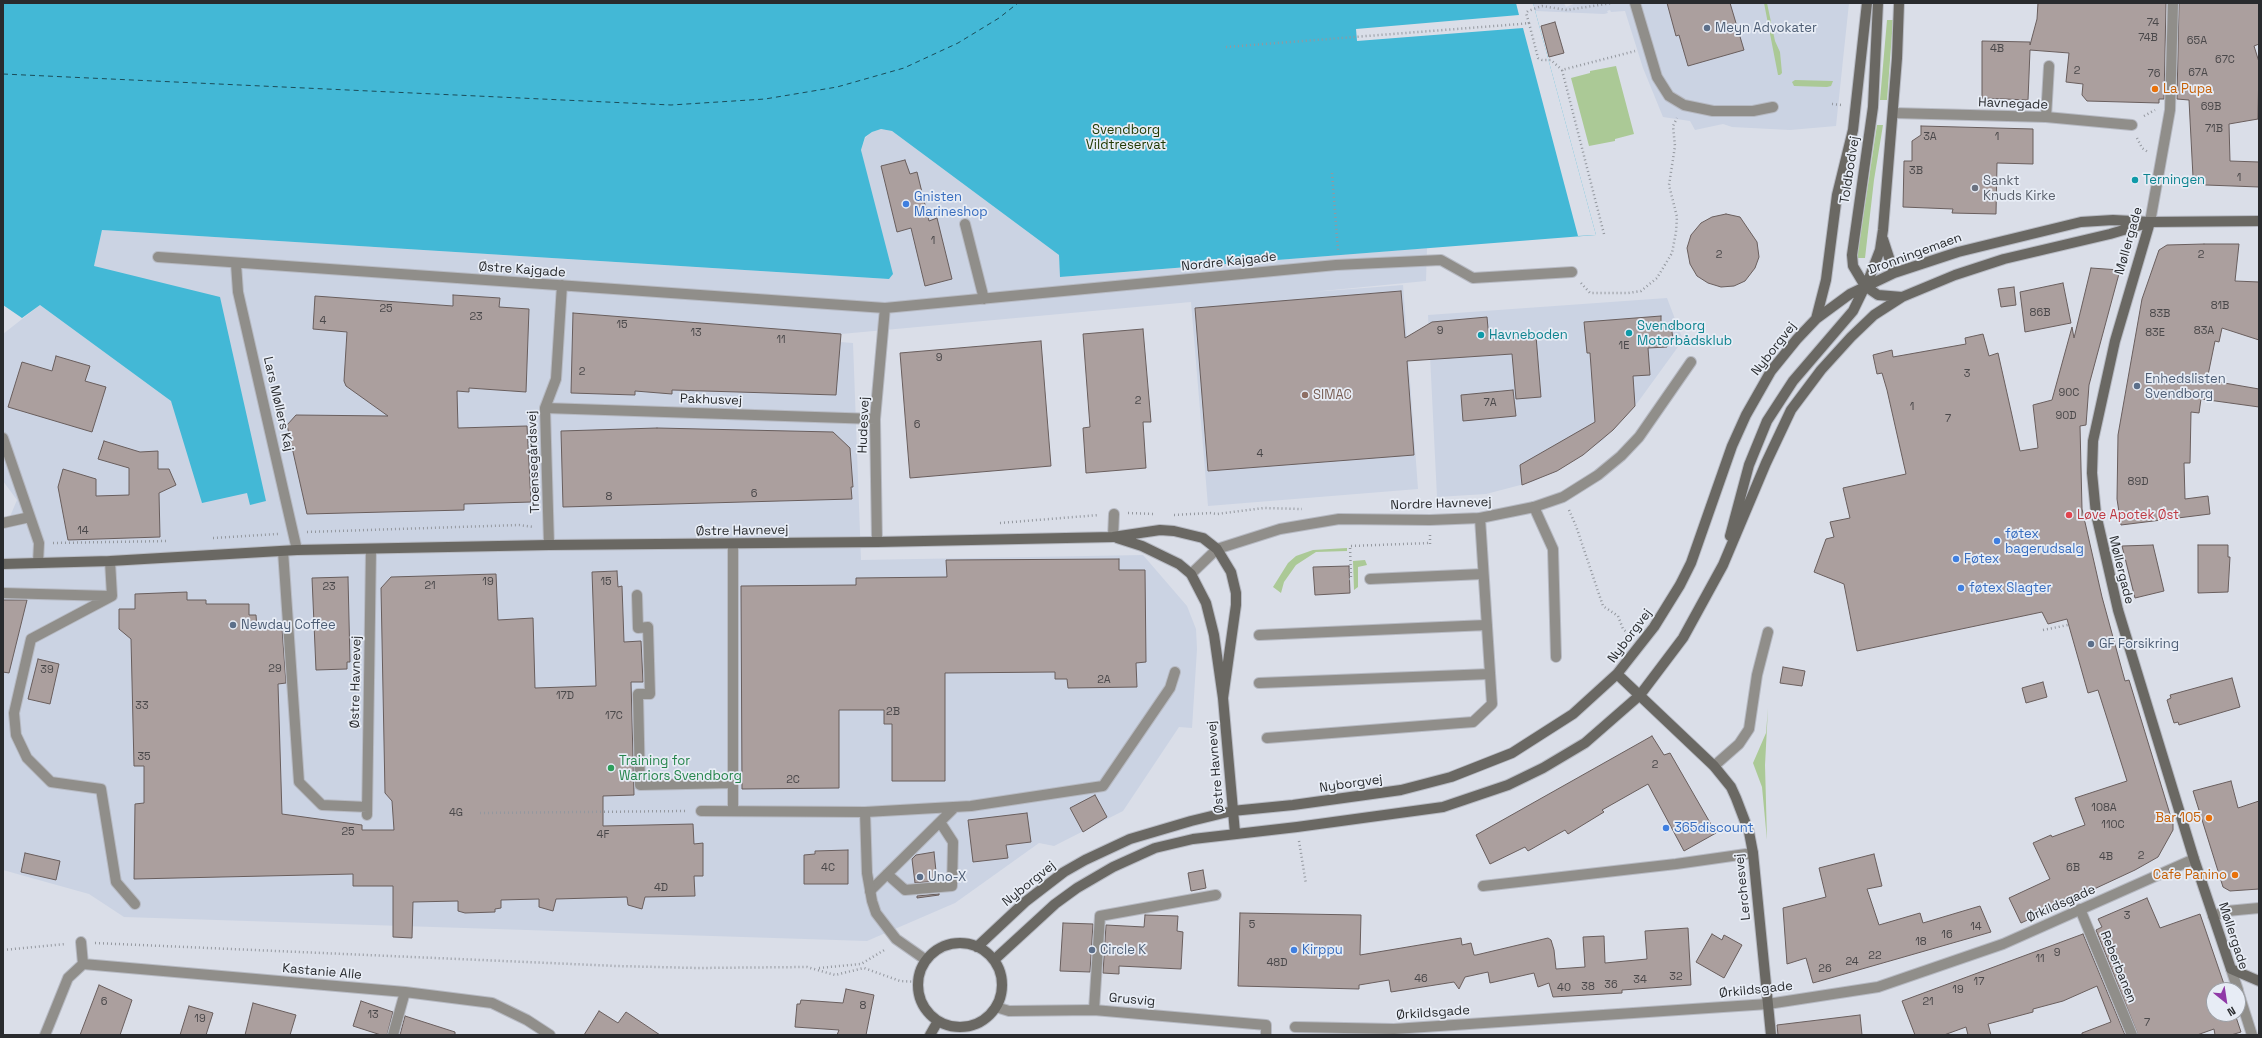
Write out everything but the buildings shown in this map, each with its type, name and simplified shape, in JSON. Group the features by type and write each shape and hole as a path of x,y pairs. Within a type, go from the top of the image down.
{"street":[{"path":"1635,3 1660,85 1669,96 1684,105 1702,110 1727,112 1753,111 1773,107"},
{"name":"Toldbodvej","path":"1816,319 1826,280 1838,190 1853,130 1867,3"},
{"name":"Toldbodvej","path":"1865,286 1853,266 1852,255 1873,107 1878,3"},
{"path":"1723,565 1749,465 1767,421 1793,381 1853,311 1865,286 1882,238 1898,58 1899,3"},
{"name":"Møllergade","path":"2173,3 2170,110 2162,158 2150,222 2115,341 2093,441 2092,473 2096,514 2110,585 2194,860 2235,982"},
{"path":"2046,117 2048,66"},
{"name":"Havnegade","path":"1893,114 2046,117 2132,125"},
{"name":"Dronningemaen","path":"1865,286 1894,273 1958,252 2064,225 2113,220 2150,222 2259,221"},
{"name":"Dronningemaen","path":"1865,286 1878,295 1902,297 1955,275 2004,259 2110,234 2150,222"},
{"path":"965,224 984,299"},
{"path":"1882,238 1894,273"},
{"name":"Østre Kajgade","path":"158,257 236,264 885,308"},
{"name":"Nordre Kajgade","path":"885,308 1336,265 1441,260 1473,278 1572,272"},
{"name":"Lars Møllers Kaj","path":"236,264 238,292 297,550"},
{"name":"Troensegårdsvej","path":"549,545 546,408 547,399 556,379 562,285"},
{"name":"Nyborgvej","path":"977,946 1042,888 1085,860 1130,839 1191,820 1232,811 1294,805 1401,790 1458,775 1493,762 1530,743 1573,714 1617,674 1642,644 1667,608 1691,564 1732,446 1746,415 1771,371 1797,339 1816,319 1836,303 1865,286"},
{"path":"994,960 1054,904 1108,869 1155,848 1193,839 1236,833 1297,828 1443,807 1486,794 1508,785 1564,757 1606,726 1640,695 1683,638 1723,565 1766,463 1791,410 1821,370 1855,333 1874,315 1902,297"},
{"name":"Hudesvej","path":"877,542 875,419 885,308"},
{"name":"Nordre Havnevej","path":"1191,574 1216,549 1280,529 1339,519 1430,520 1480,518 1534,507 1563,497 1598,476 1621,456 1639,437 1691,362"},
{"name":"Pakhusvej","path":"546,408 875,419"},
{"path":"3,438 39,543 38,563"},
{"path":"1534,507 1552,549 1556,657"},
{"path":"1113,537 1114,514"},
{"path":"3,523 30,517"},
{"path":"1268,738 1473,722 1492,704 1480,518"},
{"name":"Østre Havnevej","path":"3,564 110,561 297,550 549,545 877,542 1113,537 1160,530 1174,531 1202,538 1216,549 1231,572 1236,593 1223,698"},
{"name":"Østre Havnevej","path":"1113,537 1170,558 1191,574 1204,597 1210,615 1223,698 1232,811 1236,833"},
{"path":"733,544 733,811"},
{"name":"Østre Havnevej","path":"283,551 299,782 322,805 366,811 371,549"},
{"path":"110,561 112,596"},
{"path":"1370,579 1483,574"},
{"path":"3,593 112,596"},
{"path":"637,595 638,628 648,628 650,694 638,694 640,785 733,783"},
{"path":"112,596 31,639 14,714 16,735 27,758 52,782 101,789 116,882 135,904"},
{"path":"1259,635 1487,625"},
{"path":"1714,766 1739,744 1749,729 1757,675 1768,632"},
{"path":"701,810 865,812 956,807 1025,799 1103,786 1170,688 1175,672"},
{"path":"1259,683 1490,674"},
{"name":"Lerchesvej","path":"1617,674 1714,766 1727,782 1736,798 1749,832 1753,853 1771,1035"},
{"path":"870,890 956,807"},
{"path":"865,812 867,873 876,913 896,939 926,960"},
{"path":"887,874 905,890 952,886 953,842 940,822"},
{"path":"1483,886 1676,864 1753,853"},
{"name":"Ørkildsgade","path":"1295,1027 1394,1029 1768,1004 1878,987 2003,944 2194,860"},
{"path":"1094,1010 1100,916 1216,895"},
{"path":"2213,916 2227,911 2259,908"},
{"name":"Reberbanen","path":"2080,909 2132,1035"},
{"path":"45,1035 68,978 83,964 81,942"},
{"path":"955,943 966,943 977,946 994,960 1000,971 1002,983 1001,995 996,1007 985,1019 970,1026 959,1027 938,1021 922,1005 918,994 920,971 926,960 934,952 955,943"},
{"name":"Kastanie Alle","path":"83,964 405,992 492,1003 527,1020 550,1035"},
{"path":"2231,969 2259,981"},
{"path":"393,1035 405,992"},
{"name":"Grusvig","path":"996,1007 1009,1011 1094,1010 1266,1030"},
{"name":"Møllergade","path":"2246,1016 2252,1035"},
{"path":"930,1035 938,1021"}],"path":[{"path":"1604,234 1562,70 1551,60 1538,58 1526,13 1542,5 1567,10 1612,3"},
{"path":"1226,47 1529,23"},
{"path":"1562,70 1648,47"},
{"path":"1572,272 1590,294 1628,293 1641,291 1657,278 1672,253 1676,232 1677,217 1669,185 1670,169 1675,146 1673,126 1684,105"},
{"path":"2162,158 2142,148 2132,125 2149,112 2170,110"},
{"path":"1332,173 1339,255"},
{"path":"1167,515 1217,514 1264,508"},
{"path":"1576,526 1603,606 1618,616 1623,628 1642,644"},
{"path":"1349,579 1351,579 1350,546 1430,541 1430,546"},
{"path":"2043,630 2068,624"},
{"path":"480,814 701,810"},
{"path":"1297,828 1306,884"},
{"path":"3,950 81,942 617,966 817,969 864,963 886,950 896,939"},
{"path":"817,969 838,975 861,968 868,969 900,981 918,982"}],"shaded area":[{"path":"1533,3 1564,3 1566,7 1576,3 1849,3 1836,126 1790,130 1732,127 1723,124 1695,130 1690,121 1663,117 1643,68 1625,11 1611,12 1610,10 1607,11 1608,13 1604,14 1535,11"},
{"path":"881,129 892,131 1059,255 1061,277 1427,248 1426,281 1312,292 1403,285 1418,489 1208,506 1191,302 841,334 840,342 853,343 861,560 1143,555 1187,606 1196,629 1197,649 1192,728 1179,727 1123,811 1054,846 1039,843 955,903 867,941 124,917 89,894 3,870 3,533 17,500 3,481 3,334 40,305 171,401 247,493 266,501 94,266 102,230 889,279 861,150 865,138 872,132"},
{"path":"1667,298 1683,340 1638,402 1603,440 1568,464 1532,482 1486,494 1437,497 1428,315"}],"green space":[{"path":"1764,3 1767,3 1775,41 1780,52 1782,73 1780,75 1778,75"},
{"path":"1887,20 1893,20 1887,100 1880,100"},
{"path":"1616,66 1634,134 1615,139 1615,141 1589,146 1571,78 1590,73 1590,71"},
{"path":"1795,80 1833,81 1831,86 1827,87 1794,86 1792,82"},
{"path":"1877,125 1883,125 1874,180 1865,258 1857,258"},
{"path":"1347,548 1347,551 1316,552 1296,565 1284,582 1281,593 1273,587 1288,563 1296,556 1313,550"},
{"path":"1365,560 1367,565 1358,567 1358,587 1354,590 1353,561"},
{"path":"1768,708 1765,765 1767,840 1762,787 1753,763 1766,733"}],"water":[{"name":"Svendborg Vildtreservat","path":"3,3 1533,3 1596,235 1060,277 1059,255 892,131 881,129 872,132 865,137 861,150 893,274 889,279 102,230 94,266 220,297 266,501 250,505 247,493 202,503 171,401 40,305 22,318 3,305"}],"pier":[{"path":"1516,3 1533,3 1596,235 1578,236 1523,28 1357,41 1356,29 1519,15"}],"ferry route":[{"path":"3,74 671,105 765,99 837,87 904,68 958,43 999,18 1018,3"}],"place":[{"name":"Meyn Advokater","path":"1707,28"},
{"name":"La Pupa","path":"2155,89"},
{"name":"Terningen","path":"2135,180"},
{"name":"Sankt Knuds Kirke","path":"1975,188"},
{"name":"Gnisten Marineshop","path":"906,204"},
{"name":"Svendborg Motorbådsklub","path":"1629,333"},
{"name":"Havneboden","path":"1481,335"},
{"name":"Enhedslisten Svendborg","path":"2137,386"},
{"name":"SIMAC","path":"1305,395"},
{"name":"Løve Apotek Øst","path":"2069,515"},
{"name":"føtex bagerudsalg","path":"1997,541"},
{"name":"Føtex","path":"1956,559"},
{"name":"føtex Slagter","path":"1961,588"},
{"name":"Newday Coffee","path":"233,625"},
{"name":"GF Forsikring","path":"2091,644"},
{"name":"Training for Warriors Svendborg","path":"611,768"},
{"name":"Bar 105","path":"2209,818"},
{"name":"365discount","path":"1666,828"},
{"name":"Cafe Panino","path":"2235,875"},
{"name":"Uno-X","path":"920,877"},
{"name":"Circle K","path":"1092,950"},
{"name":"Kirppu","path":"1294,950"}]}
